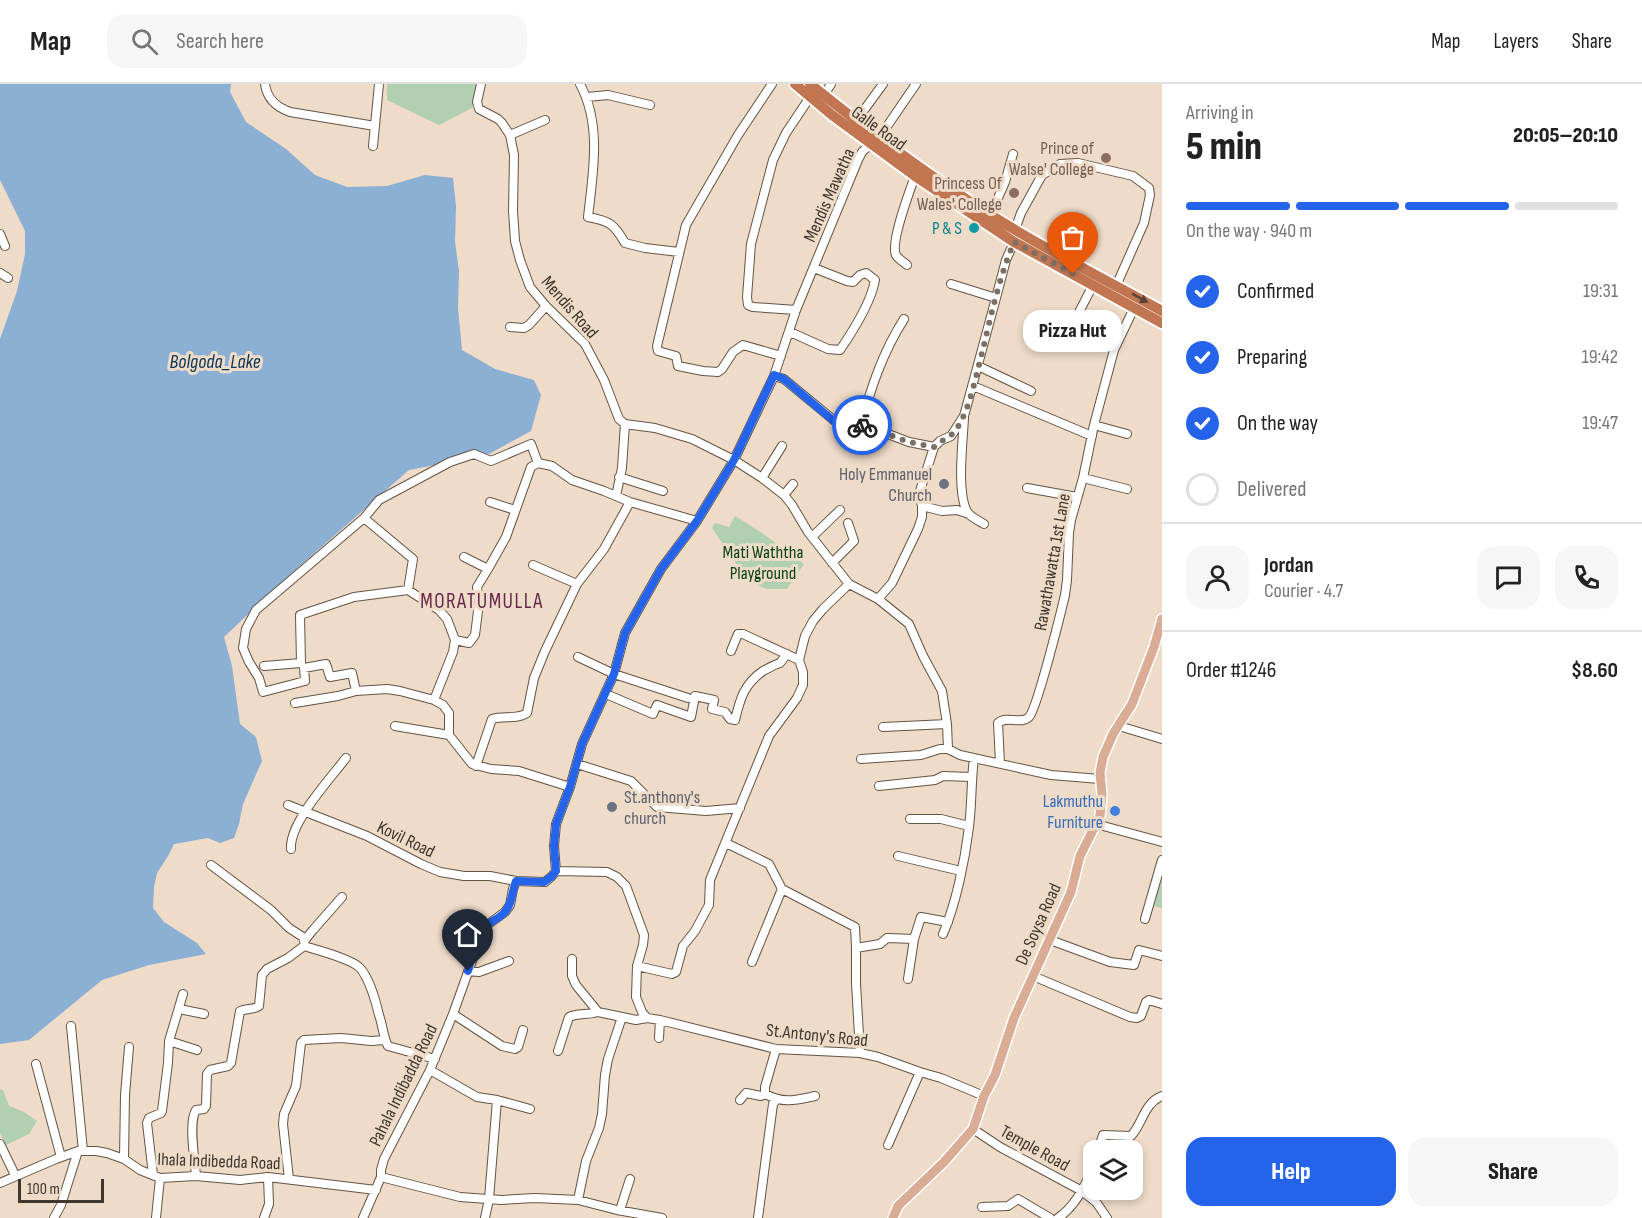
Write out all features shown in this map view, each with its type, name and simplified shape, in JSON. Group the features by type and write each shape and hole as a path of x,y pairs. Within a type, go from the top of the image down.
{"highway":[{"name":"Galle Road","path":"795,84 810,97 1015,230 1116,286 1161,308"},
{"name":"Galle Road","path":"810,84 856,121 915,176 1014,242 1162,324"}],"main road":[{"name":"De Soysa Road","path":"893,1218 898,1206 944,1162 973,1129 984,1096 995,1075 1014,1018 1071,892 1080,856 1100,816 1102,794 1100,779 1103,758 1113,734 1132,704 1162,619"}],"street":[{"path":"265,84 268,97 278,108 375,126"},
{"path":"373,146 379,84"},
{"path":"481,84 477,102 479,109 498,119 510,135 545,120"},
{"path":"580,84 587,97 594,130 594,162 588,218 604,220 615,226 625,243 679,252"},
{"path":"772,84 738,135 686,225 657,346 658,351 676,356 678,366 703,371 718,372 733,352 744,345 781,356"},
{"path":"824,94 831,84"},
{"path":"856,121 883,84"},
{"name":"Mendis Mawatha","path":"556,871 554,846 556,824 570,787 582,744 614,674 625,633 661,569 697,521 734,460 774,375 796,310 862,152 876,139 916,84"},
{"path":"587,97 608,95 650,105"},
{"path":"796,310 753,307 748,305 747,297 751,244 773,160 786,133 810,97"},
{"name":"Mendis Road","path":"510,135 514,156 513,211 516,241 530,287 585,344 604,380 619,419 625,424"},
{"path":"991,214 1005,182 1013,154"},
{"path":"969,514 963,499 961,473 964,416 1021,213 1042,175 1060,164 1078,163 1133,176 1149,188 1148,208 1142,230 1116,286"},
{"path":"907,265 897,257 896,238 915,176"},
{"path":"0,234 5,246"},
{"path":"790,332 828,349 840,350 874,290 876,280 866,273 853,282 814,268"},
{"path":"0,273 9,278"},
{"path":"951,284 996,298"},
{"path":"1062,345 1093,285"},
{"path":"510,327 524,328 546,306"},
{"name":"Rawathawatta 1st Lane","path":"1000,763 998,723 1004,719 1022,720 1029,717 1040,687 1065,595 1069,533 1094,425 1114,350 1134,308"},
{"path":"774,375 784,379 842,428 853,432 861,425 881,362 904,319"},
{"path":"978,366 1030,391"},
{"path":"973,386 1092,436"},
{"path":"878,599 892,583 918,529 922,517 919,494 934,447 951,436 964,416"},
{"path":"616,496 622,468 625,424 655,428 692,440 734,460 762,478 792,504 812,537 849,584 878,599 909,624 942,691 948,749"},
{"path":"861,425 909,442 934,447"},
{"path":"1094,425 1127,434"},
{"path":"356,691 352,673 330,677 326,664 304,668 305,681 262,692 259,678 243,648 246,629 256,610 364,518 379,500 450,462 474,454 491,461 531,444 538,463"},
{"path":"762,478 782,446"},
{"path":"455,640 469,643 475,634 480,603 477,587 506,537 531,467 538,463 552,466 572,480 630,502 697,521"},
{"path":"619,477 663,490"},
{"path":"1083,478 1127,489"},
{"path":"784,495 794,484"},
{"path":"1027,488 1077,498"},
{"path":"490,502 515,510"},
{"path":"476,766 492,719 523,716 527,713 534,678 577,584 604,549 630,502"},
{"path":"922,506 942,511 957,510 969,514 984,524"},
{"path":"812,537 840,510"},
{"path":"364,518 413,559 408,590"},
{"path":"832,563 854,541 848,523"},
{"path":"464,557 488,569"},
{"path":"533,565 577,584"},
{"path":"637,966 672,974 676,972 683,946 695,931 709,905 710,880 770,736 797,698 802,685 803,672 799,660 805,636 813,621 849,584"},
{"path":"264,666 301,663 300,615 354,597 408,590 439,610 447,619 455,640 453,652 434,699"},
{"path":"730,651 738,634 743,634 799,660"},
{"path":"606,694 653,714 657,705 691,717 695,696 714,700 712,709 725,712 730,719 735,720 744,692 752,678 774,664 780,663 787,654"},
{"path":"578,657 614,674 688,698"},
{"path":"295,703 356,691 387,689 434,699 449,713 449,735 472,764 491,769 519,771 570,787"},
{"path":"883,727 947,724"},
{"path":"395,726 449,735"},
{"path":"1119,726 1162,739"},
{"path":"861,759 921,755 948,749 960,755 1051,775 1100,779"},
{"path":"291,849 292,837 305,812 346,758"},
{"path":"943,934 961,871 969,826 974,758"},
{"path":"577,764 631,781 657,807 706,811 740,808"},
{"path":"879,786 935,780 943,776 972,777"},
{"name":"Kovil Road","path":"288,805 367,836 440,872 464,876 490,876 516,881"},
{"path":"910,819 941,819 969,826"},
{"path":"1096,824 1162,842"},
{"path":"726,843 770,864 782,889 855,927 860,1053"},
{"path":"898,856 961,871"},
{"path":"1145,919 1162,860"},
{"path":"211,864 271,910 305,943 347,960 362,970 371,989 388,1047 435,1059"},
{"path":"516,881 544,882 556,871 607,872 617,877 626,886 644,935 637,966 636,997 647,1018"},
{"name":"Pahala Indibadda Road","path":"363,1218 381,1177 384,1159 430,1070 453,1014 472,961 475,937 479,931 505,912 510,904 516,881"},
{"path":"752,962 782,889"},
{"path":"196,1176 192,1118 196,1110 204,1109 206,1106 207,1074 210,1070 228,1066 231,1063 240,1011 259,1006 262,975 267,969 288,958 305,943 342,897"},
{"path":"908,979 914,939 921,917 948,922"},
{"path":"856,948 880,944 887,938 914,939"},
{"path":"1050,940 1110,962 1134,966 1139,950 1162,956"},
{"path":"572,959 572,976 576,985 598,1012"},
{"path":"468,971 479,972 509,962"},
{"path":"1033,976 1130,1017 1141,1017 1146,1002 1149,1000 1162,1004"},
{"path":"156,1218 156,1177 147,1123 149,1118 162,1111 169,1041 183,994"},
{"path":"178,1009 204,1014"},
{"path":"558,1051 568,1017 572,1015 588,1015 598,1012 636,1020 647,1018 660,1020 659,1038"},
{"path":"453,1014 502,1046 515,1049 518,1047 523,1030"},
{"path":"578,1200 586,1161 602,1114 608,1059 622,1017"},
{"name":"St.Antony's Road","path":"660,1020 776,1049 860,1053 878,1057 941,1078 984,1096"},
{"path":"54,1218 61,1205 80,1151 71,1026"},
{"path":"289,1179 283,1124 284,1114 296,1086 301,1042 341,1038 385,1040"},
{"path":"169,1041 197,1050"},
{"path":"124,1159 125,1095 129,1047"},
{"path":"765,1094 776,1049"},
{"path":"36,1064 61,1157"},
{"path":"430,1070 477,1097 530,1109"},
{"path":"888,1145 920,1072"},
{"path":"740,1100 746,1093 761,1096 765,1094 776,1100 794,1100 815,1096"},
{"path":"1101,1140 1103,1135 1131,1136 1155,1098 1162,1096"},
{"path":"485,1218 489,1199 497,1100"},
{"path":"758,1218 773,1104 776,1100"},
{"name":"Temple Road","path":"973,1129 1000,1147 1082,1191 1096,1202 1107,1218"},
{"path":"0,1144 15,1175"},
{"name":"Ihala Indibedda Road","path":"0,1183 15,1175 80,1151 107,1153 124,1159 156,1177 196,1176 240,1180 268,1177 376,1190"},
{"path":"264,1218 269,1204 268,1177"},
{"path":"381,1177 460,1197 501,1200 535,1198 578,1200 617,1213 662,1218"},
{"path":"617,1213 630,1179"},
{"path":"1058,1218 1068,1211 1082,1191"},
{"path":"982,1207 1008,1206 1018,1199 1050,1218"}],"green space":[{"path":"387,84 476,84 472,108 439,125 387,100"},
{"name":"Mati Waththa Playground","path":"735,516 804,564 787,589 767,589 748,581 712,528 715,523 729,527"},
{"path":"1162,876 1162,908 1153,906"},
{"path":"0,1089 3,1090 9,1106 37,1121 29,1134 6,1145 0,1133"}],"water":[{"name":"Bolgoda_Lake","path":"0,84 231,84 230,92 246,122 286,149 315,175 347,187 387,186 425,175 453,178 462,350 495,369 534,380 541,395 531,431 487,455 409,470 293,572 224,637 232,666 240,724 256,737 262,761 243,804 234,838 220,843 208,838 174,844 157,873 154,887 153,908 164,922 197,943 206,954 149,965 102,980 29,1040 0,1044 0,339 17,291 25,254 25,231 0,180"}],"way so far":[{"path":"862,425 909,442 934,447 951,436 964,416 1006,260 1014,242 1073,274"}],"place":[{"name":"Prince of Walse' College","path":"1106,158"},
{"name":"Princess Of Wales' College","path":"1014,193"},
{"name":"P & S","path":"974,228"},
{"name":"Pizza Hut","path":"1073,274"},
{"name":"Holy Emmanuel Church","path":"944,484"},
{"name":"St.anthony's church","path":"612,807"},
{"name":"Lakmuthu Furniture","path":"1115,811"}],"district":[{"name":"MORATUMULLA","path":"482,601"}],"route":[{"path":"468,971 472,961 475,937 479,931 505,912 510,904 516,881 544,882 556,871 554,846 556,824 570,787 582,744 614,674 625,633 661,569 697,521 734,460 774,375 784,379 842,428 853,432 862,425"}]}
